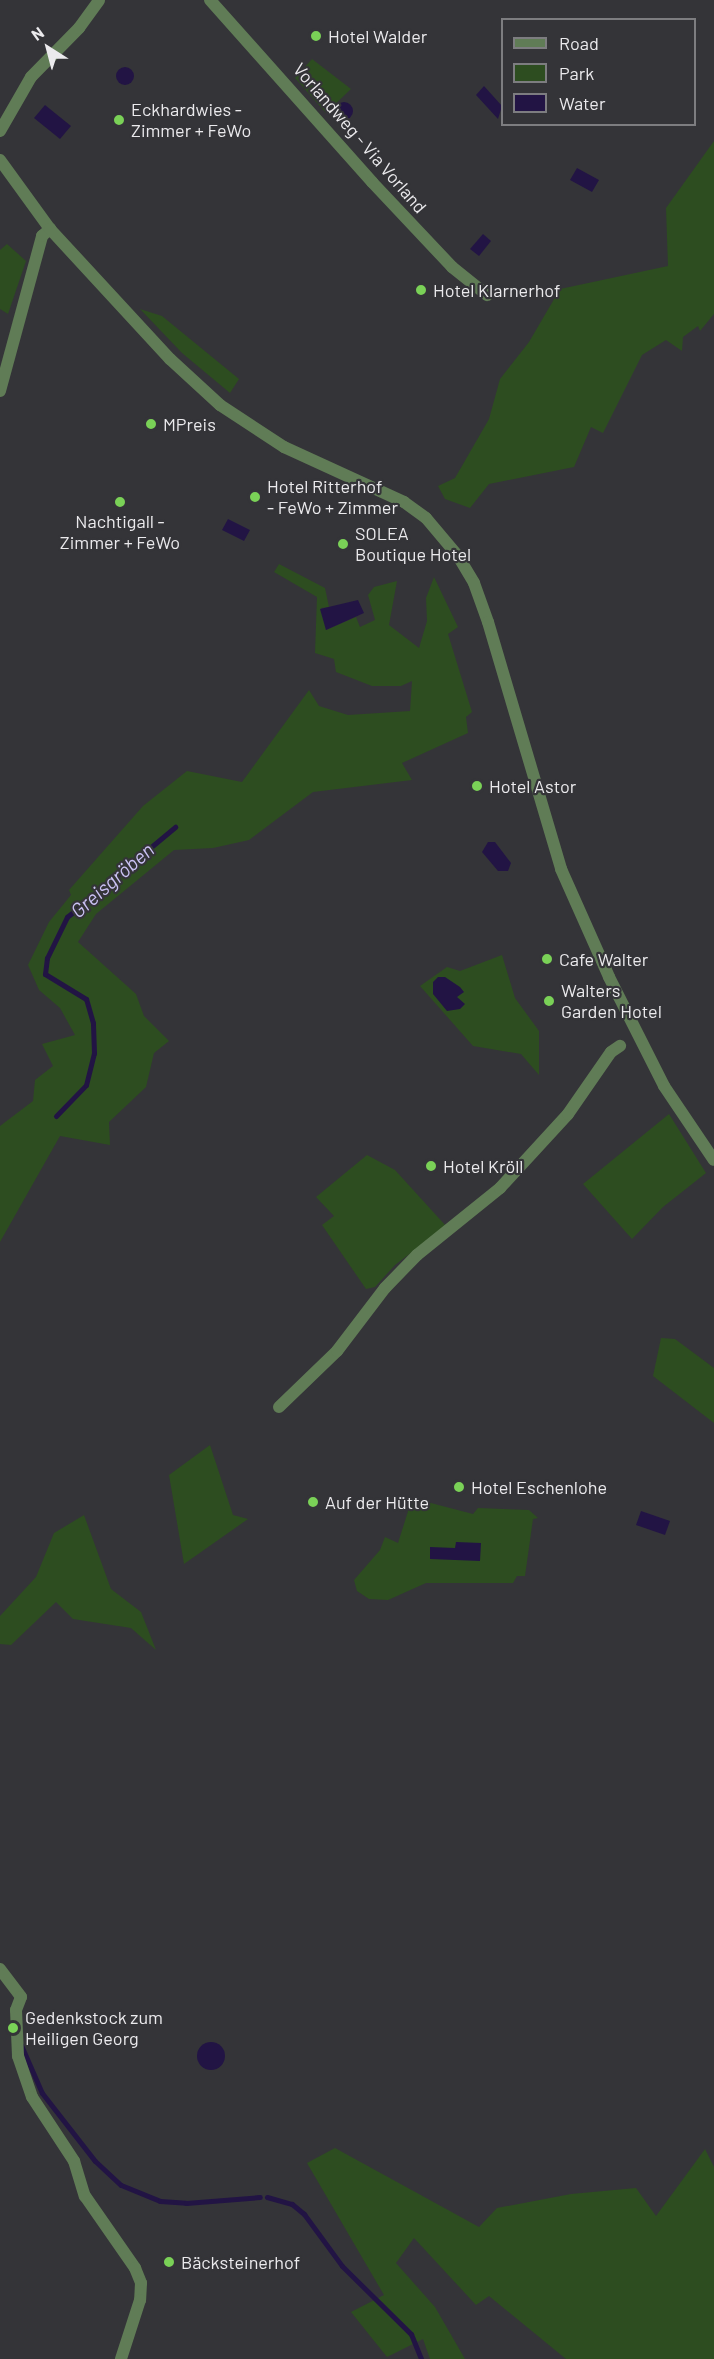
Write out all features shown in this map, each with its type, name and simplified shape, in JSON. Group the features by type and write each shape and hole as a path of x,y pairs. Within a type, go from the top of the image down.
{"street":[{"path":"0,131 31,77 79,28 99,0"},
{"name":"Vorlandweg - Via Vorland","path":"210,0 452,267 487,295"},
{"path":"0,160 50,229 170,359 220,405 284,447 405,502 426,518 458,556 474,583 488,622 561,869 609,977 664,1086 714,1160"},
{"path":"0,391 42,236 50,229"},
{"path":"279,1407 337,1351 384,1288 417,1255 500,1188 568,1114 611,1052 620,1046"},
{"path":"0,1969 21,1997 16,2010 18,2056 32,2097 74,2161 85,2196 135,2268 141,2283 140,2300 121,2359"}],"green space":[{"path":"312,59 351,89 326,113 295,78"},
{"path":"714,141 714,314 700,331 698,326 683,337 682,351 666,340 642,355 603,433 591,427 574,467 489,484 470,508 445,499 438,486 455,478 489,419 500,379 529,342 560,289 668,266 666,208"},
{"path":"7,244 26,261 8,314 0,309 0,250"},
{"path":"140,309 162,316 239,379 230,393 182,353"},
{"path":"279,564 325,588 329,607 321,608 326,630 356,617 360,627 375,620 368,595 374,587 397,581 389,625 419,648 427,621 426,598 434,577 458,627 448,634 472,712 466,717 468,733 402,763 412,780 313,792 249,840 213,848 174,850 96,914 78,942 136,994 144,1016 169,1041 154,1053 146,1087 109,1122 110,1145 60,1136 0,1242 0,1126 33,1101 35,1080 53,1066 42,1044 75,1035 60,1008 39,990 28,965 49,922 71,895 69,890 143,806 187,771 242,782 309,690 319,706 348,715 410,711 412,681 401,686 372,686 336,672 334,659 315,653 317,597 274,572"},
{"path":"502,955 515,998 539,1031 539,1075 521,1054 473,1046 420,986 447,967 460,971"},
{"path":"669,1114 706,1173 663,1207 632,1239 583,1184"},
{"path":"367,1155 395,1170 446,1226 395,1265 375,1287 366,1289 322,1225 334,1216 316,1197"},
{"path":"661,1338 675,1339 714,1368 714,1423 653,1376"},
{"path":"210,1445 233,1515 248,1519 184,1564 169,1475"},
{"path":"427,1502 473,1514 478,1508 529,1510 538,1518 533,1519 525,1576 517,1576 513,1583 426,1583 388,1600 369,1599 357,1591 354,1580 380,1550 385,1537 398,1543 410,1505 424,1507"},
{"path":"84,1515 111,1589 141,1612 156,1650 131,1628 73,1619 56,1602 11,1645 0,1644 0,1616 36,1577 54,1533"},
{"path":"335,2148 479,2227 497,2208 571,2194 636,2188 656,2216 705,2149 714,2167 714,2359 566,2359 489,2296 476,2305 414,2238 396,2263 435,2307 465,2359 430,2359 423,2339 387,2357 351,2312 384,2295 307,2163"}],"water":[{"path":"125,67 131,70 134,76 131,82 125,85 119,82 116,76 119,70"},
{"path":"484,86 501,105 498,119 476,95"},
{"path":"340,102 348,102 353,107 351,118 340,120 335,115 335,107"},
{"path":"45,105 71,126 60,139 34,118"},
{"path":"577,168 599,180 592,192 570,180"},
{"path":"483,234 491,241 479,256 470,249"},
{"path":"228,519 250,530 244,541 222,530"},
{"path":"358,600 364,613 326,630 320,609"},
{"path":"488,842 495,842 511,863 508,871 498,871 482,852"},
{"path":"438,977 445,977 464,992 457,997 465,1004 460,1009 447,1011 433,994 433,982"},
{"path":"641,1511 670,1521 665,1535 636,1525"},
{"path":"456,1542 481,1543 480,1561 430,1559 430,1547 455,1548"},
{"path":"211,2042 221,2046 225,2056 221,2066 211,2070 201,2066 197,2056 201,2046"}],"waterway":[{"name":"Greisgröben","path":"56,1116 86,1085 94,1053 93,1023 86,999 45,974 47,958 67,917 175,827"},
{"path":"21,2045 42,2093 95,2161 121,2185 160,2201 186,2203 260,2197"},
{"path":"267,2197 292,2204 304,2214 342,2266 411,2334 421,2359"}],"place":[{"name":"Hotel Walder","path":"316,36"},
{"name":"Eckhardwies - Zimmer + FeWo","path":"119,120"},
{"name":"Hotel Klarnerhof","path":"421,290"},
{"name":"MPreis","path":"151,424"},
{"name":"Hotel Ritterhof - FeWo + Zimmer","path":"255,497"},
{"name":"Nachtigall - Zimmer + FeWo","path":"120,502"},
{"name":"SOLEA Boutique Hotel","path":"343,544"},
{"name":"Hotel Astor","path":"477,786"},
{"name":"Cafe Walter","path":"547,959"},
{"name":"Walters Garden Hotel","path":"549,1001"},
{"name":"Hotel Kröll","path":"431,1166"},
{"name":"Hotel Eschenlohe","path":"459,1487"},
{"name":"Auf der Hütte","path":"313,1502"},
{"name":"Gedenkstock zum Heiligen Georg","path":"13,2028"},
{"name":"Bäcksteinerhof","path":"169,2262"}]}
